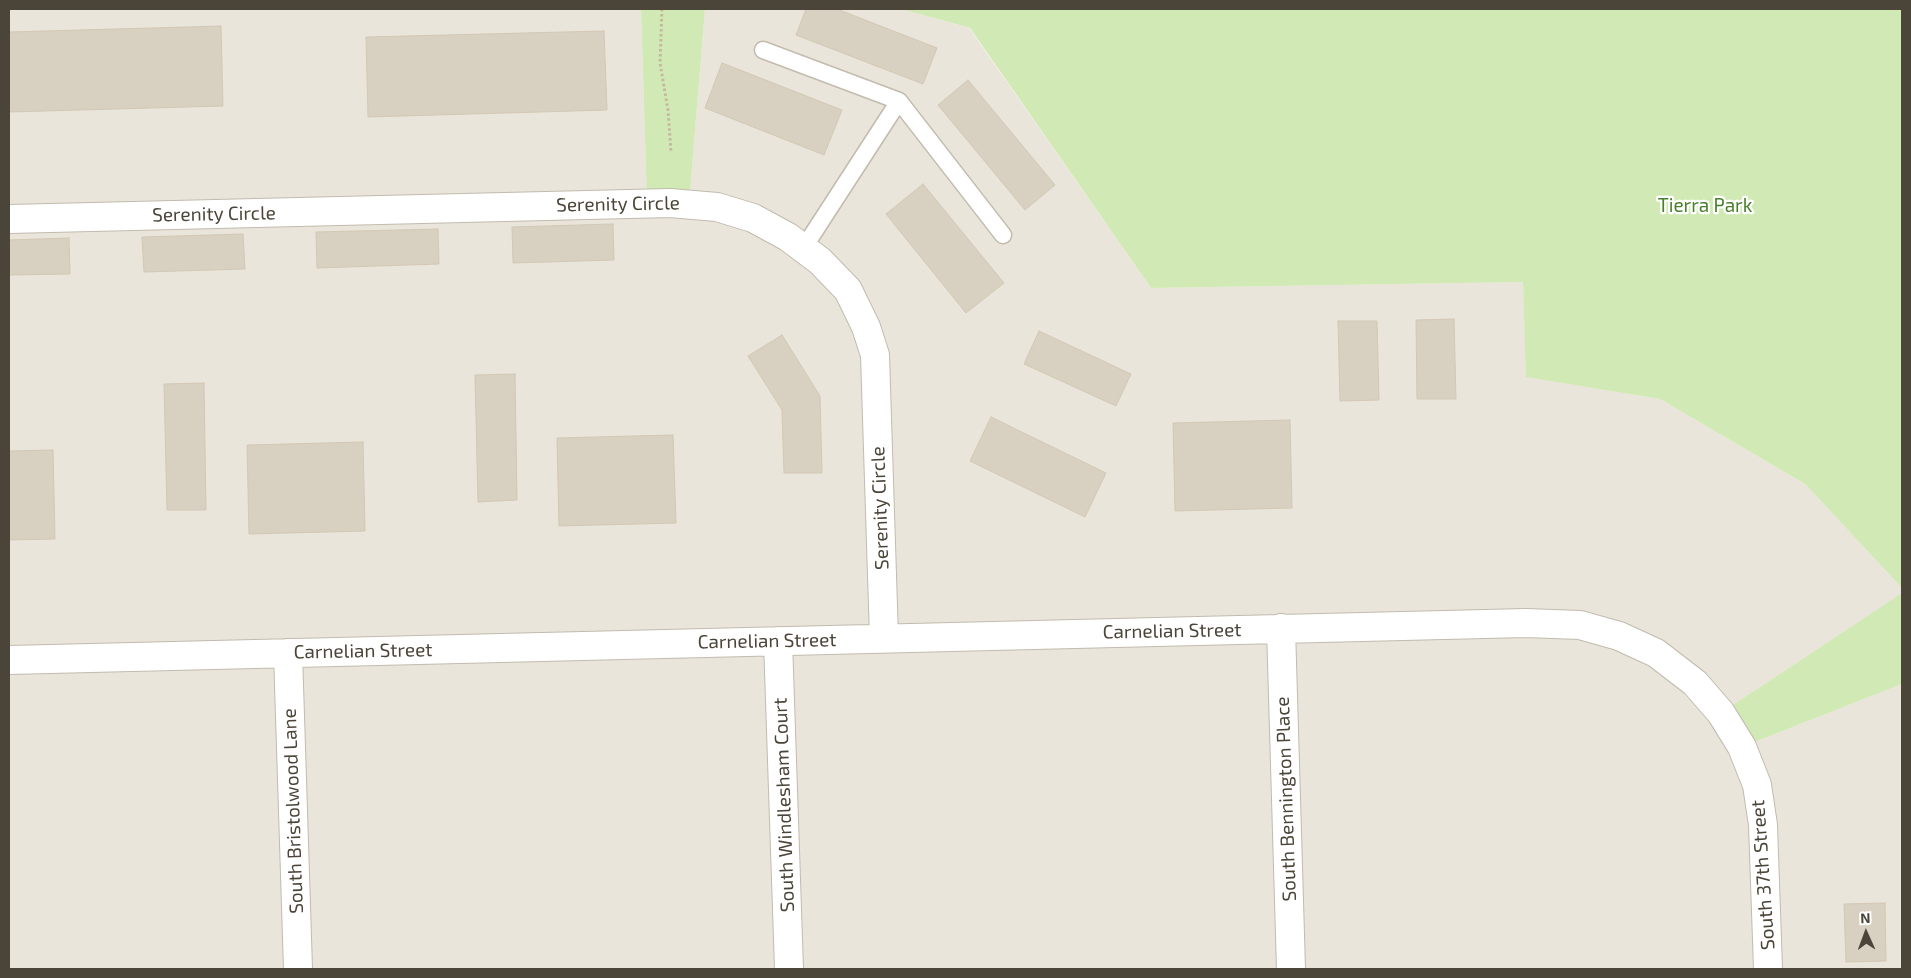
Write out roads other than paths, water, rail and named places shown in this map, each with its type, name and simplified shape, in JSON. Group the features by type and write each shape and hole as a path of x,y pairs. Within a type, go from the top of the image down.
{"street":[{"name":"Serenity Circle","path":"9,219 670,202 717,207 753,218 788,237 803,248 820,261 848,290 866,327 875,355 884,638"},
{"name":"Carnelian Street","path":"9,660 1526,623"},
{"name":"South 37th Street","path":"1526,623 1580,626 1620,636 1656,653 1695,683 1721,713 1742,748 1757,785 1763,825 1768,969"},
{"name":"South Bennington Place","path":"1281,628 1291,969"},
{"name":"South Windlesham Court","path":"778,640 789,969"},
{"name":"South Bristolwood Lane","path":"288,653 298,969"}],"lane":[{"path":"763,50 899,101 1003,234"},
{"path":"803,248 899,101"}],"park label":[{"name":"Tierra Park","path":"1705,206"}]}
